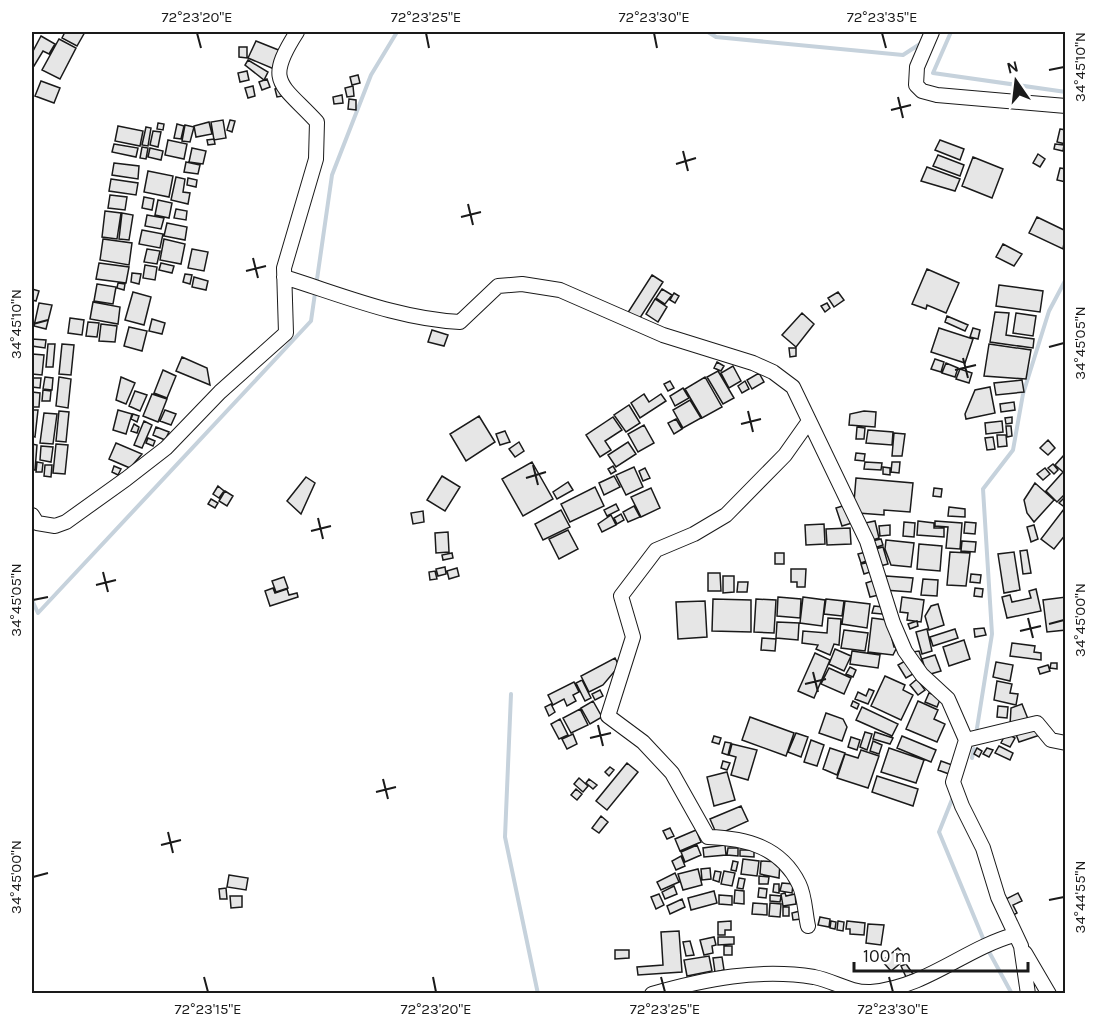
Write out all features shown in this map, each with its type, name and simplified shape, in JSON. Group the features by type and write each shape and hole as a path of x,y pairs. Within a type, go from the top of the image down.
{"street":[{"path":"32,515 37,523 46,526 66,522 166,448 220,392 286,333 284,268 316,159 317,122 281,83 277,72 284,52 297,32"},
{"path":"932,32 917,67 916,85 922,91 1065,106"},
{"path":"284,277 372,306 433,321 460,322 498,286 522,284 560,290 663,335 773,372 793,387 867,541 893,623 905,651 922,675 948,699 956,713 966,740 953,782 962,807 983,848 998,897 1018,941 1049,993"},
{"path":"807,926 800,885 775,852 740,838 708,837 672,773 643,742 608,716 633,637 621,596 656,550 694,534 726,515 785,455 809,421"},
{"path":"966,740 1037,723 1051,740 1065,743"},
{"path":"652,993 705,980 748,973 817,978 854,992 891,988 933,975 988,946 1018,941"},
{"path":"1018,941 1028,993"}],"building":[{"path":"65,32 85,32 77,46 62,38"},
{"path":"41,36 55,44 49,54 43,51 34,66 32,65 32,53"},
{"path":"59,39 76,48 60,79 42,70"},
{"path":"256,41 281,51 274,69 248,58"},
{"path":"239,47 247,47 247,58 239,57"},
{"path":"248,60 268,72 264,80 245,65"},
{"path":"247,71 249,80 240,82 238,73"},
{"path":"358,75 360,83 352,85 350,77"},
{"path":"267,79 270,87 262,90 259,82"},
{"path":"41,81 60,88 54,103 35,96"},
{"path":"253,86 255,96 248,98 245,88"},
{"path":"353,86 354,96 347,97 345,88"},
{"path":"280,87 283,96 277,97 275,89"},
{"path":"342,95 343,103 334,104 333,97"},
{"path":"349,99 356,100 356,110 348,109"},
{"path":"223,120 226,138 214,140 211,122"},
{"path":"230,120 235,121 232,132 227,130"},
{"path":"209,122 212,134 196,137 194,126"},
{"path":"158,123 164,124 163,130 157,129"},
{"path":"177,124 184,126 181,139 174,138"},
{"path":"185,125 194,127 190,142 182,141"},
{"path":"118,126 143,131 140,146 115,141"},
{"path":"146,127 151,128 148,146 142,145"},
{"path":"1060,129 1066,130 1066,144 1057,142"},
{"path":"153,131 161,132 158,147 150,145"},
{"path":"214,139 215,144 208,145 207,140"},
{"path":"168,140 187,144 184,159 165,155"},
{"path":"940,140 964,149 960,160 935,150"},
{"path":"114,144 138,148 136,157 112,152"},
{"path":"1055,144 1064,145 1063,151 1054,149"},
{"path":"142,147 148,148 146,159 140,158"},
{"path":"150,148 163,151 161,160 148,157"},
{"path":"192,148 206,151 203,164 189,162"},
{"path":"1038,154 1045,159 1040,167 1033,163"},
{"path":"938,155 964,165 960,176 933,166"},
{"path":"973,157 1003,169 992,198 962,186"},
{"path":"186,162 200,165 198,174 184,172"},
{"path":"114,163 139,166 138,179 112,175"},
{"path":"927,167 960,179 955,191 921,181"},
{"path":"1060,168 1066,169 1066,182 1057,180"},
{"path":"148,171 173,176 169,197 144,192"},
{"path":"176,177 185,179 183,192 190,193 188,204 171,200"},
{"path":"188,178 197,180 196,187 187,185"},
{"path":"111,179 138,183 136,195 109,191"},
{"path":"110,195 127,197 125,210 108,208"},
{"path":"144,197 154,199 152,210 142,208"},
{"path":"158,200 172,203 169,218 155,215"},
{"path":"176,209 187,211 186,220 174,218"},
{"path":"105,211 121,213 117,239 102,237"},
{"path":"122,213 133,215 129,240 119,239"},
{"path":"147,215 164,218 161,229 145,226"},
{"path":"1037,217 1066,231 1063,249 1029,233"},
{"path":"167,223 187,227 185,240 164,236"},
{"path":"142,230 163,234 160,248 139,244"},
{"path":"103,239 132,243 129,265 100,260"},
{"path":"164,239 185,244 181,264 160,260"},
{"path":"1003,244 1022,254 1014,266 996,257"},
{"path":"147,249 160,251 157,264 144,262"},
{"path":"192,249 208,252 204,271 188,268"},
{"path":"99,263 129,267 126,283 96,279"},
{"path":"161,263 174,266 172,273 159,270"},
{"path":"145,265 157,267 155,280 143,278"},
{"path":"927,269 959,283 946,313 927,305 926,309 912,304"},
{"path":"132,273 141,274 139,284 131,282"},
{"path":"185,274 192,275 190,284 183,282"},
{"path":"652,275 663,282 638,321 627,314"},
{"path":"194,277 208,281 206,290 192,287"},
{"path":"118,283 125,284 124,290 117,288"},
{"path":"97,284 116,287 113,304 94,301"},
{"path":"999,285 1043,291 1040,312 996,306"},
{"path":"32,289 39,291 36,301 32,300"},
{"path":"662,289 672,295 665,304 656,298"},
{"path":"133,292 151,297 144,325 125,320"},
{"path":"838,292 844,300 834,307 828,298"},
{"path":"674,293 679,296 675,303 670,300"},
{"path":"655,299 667,307 658,322 646,314"},
{"path":"93,302 120,307 118,324 90,319"},
{"path":"39,303 52,305 46,329 34,326"},
{"path":"827,303 830,308 825,312 821,306"},
{"path":"995,312 1009,313 1006,335 1034,339 1033,348 990,342"},
{"path":"802,313 814,324 796,347 782,335"},
{"path":"1016,313 1036,316 1033,336 1013,333"},
{"path":"947,316 968,325 965,331 945,322"},
{"path":"70,318 84,320 82,335 68,333"},
{"path":"152,319 165,323 162,334 149,331"},
{"path":"88,322 99,323 97,337 86,336"},
{"path":"101,324 117,326 115,342 99,341"},
{"path":"129,327 147,331 142,351 124,346"},
{"path":"939,328 973,339 965,363 931,352"},
{"path":"973,328 980,330 978,339 970,337"},
{"path":"432,330 448,335 444,346 428,342"},
{"path":"32,339 46,340 45,348 32,346"},
{"path":"48,344 55,344 53,367 46,367"},
{"path":"62,344 74,345 71,375 59,374"},
{"path":"989,344 1031,350 1026,379 984,376"},
{"path":"789,348 796,348 796,356 790,357"},
{"path":"32,354 44,355 42,375 32,374"},
{"path":"182,357 207,368 210,385 176,371"},
{"path":"935,359 944,362 941,372 931,369"},
{"path":"717,362 724,366 721,371 714,368"},
{"path":"946,363 958,368 955,377 942,373"},
{"path":"733,366 741,381 729,388 721,373"},
{"path":"960,369 972,373 969,383 956,379"},
{"path":"163,370 176,376 167,398 154,393"},
{"path":"718,371 734,398 723,404 707,377"},
{"path":"759,373 764,382 752,389 747,380"},
{"path":"45,377 53,378 52,390 43,389"},
{"path":"59,377 71,379 68,408 56,406"},
{"path":"121,377 135,383 126,404 116,400"},
{"path":"705,377 722,407 702,418 685,389"},
{"path":"32,378 41,378 40,388 32,387"},
{"path":"1022,380 1024,392 996,395 994,383"},
{"path":"670,381 674,388 668,391 664,384"},
{"path":"745,381 749,389 742,393 738,386"},
{"path":"990,387 995,413 966,419 965,414 975,390"},
{"path":"683,388 689,398 675,406 670,396"},
{"path":"43,390 51,391 50,401 42,401"},
{"path":"135,391 147,395 140,411 129,406"},
{"path":"32,392 40,393 39,407 32,407"},
{"path":"152,394 167,399 158,422 143,416"},
{"path":"644,394 649,402 661,394 666,401 640,418 631,403"},
{"path":"690,400 701,418 683,428 673,410"},
{"path":"1014,402 1015,410 1001,412 1000,404"},
{"path":"629,405 640,423 626,432 614,415"},
{"path":"32,410 38,410 35,437 32,436"},
{"path":"118,410 132,414 126,434 113,430"},
{"path":"165,410 176,414 171,425 160,421"},
{"path":"59,411 69,412 66,442 56,441"},
{"path":"864,411 876,412 875,427 849,425 850,414"},
{"path":"44,413 57,414 53,444 40,443"},
{"path":"133,414 139,416 137,422 131,419"},
{"path":"479,416 495,442 466,461 450,434"},
{"path":"613,417 622,430 605,441 611,450 600,457 586,435"},
{"path":"1012,417 1012,423 1006,424 1005,418"},
{"path":"676,419 682,429 674,434 668,423"},
{"path":"144,421 152,425 142,448 134,445"},
{"path":"1002,421 1003,432 986,434 985,423"},
{"path":"134,424 139,427 137,433 131,431"},
{"path":"644,425 654,443 638,452 628,434"},
{"path":"1006,426 1011,426 1012,436 1007,437"},
{"path":"156,427 169,432 165,440 153,435"},
{"path":"857,427 865,428 864,439 856,439"},
{"path":"868,430 893,432 892,445 866,443"},
{"path":"505,431 510,442 500,445 496,434"},
{"path":"894,433 905,434 902,456 892,456"},
{"path":"997,435 1006,435 1007,446 998,447"},
{"path":"993,437 995,449 987,450 985,438"},
{"path":"148,438 155,441 153,446 146,443"},
{"path":"1048,440 1055,448 1048,455 1040,448"},
{"path":"519,442 524,451 515,457 509,449"},
{"path":"628,442 636,454 616,467 608,455"},
{"path":"116,443 142,454 130,468 109,459"},
{"path":"32,444 37,445 35,470 32,470"},
{"path":"56,444 68,445 65,474 53,473"},
{"path":"41,446 53,447 51,462 40,460"},
{"path":"856,453 865,454 864,461 855,460"},
{"path":"1065,454 1066,493 1057,502 1046,491 1063,472 1055,465"},
{"path":"37,462 43,463 42,472 36,472"},
{"path":"532,462 553,499 523,516 502,479"},
{"path":"865,462 882,463 881,470 864,469"},
{"path":"892,462 900,462 899,473 891,472"},
{"path":"1053,464 1058,470 1054,474 1048,468"},
{"path":"45,465 52,465 51,477 44,476"},
{"path":"114,466 121,469 118,475 112,472"},
{"path":"613,466 616,471 611,474 608,469"},
{"path":"634,467 643,487 626,495 616,475"},
{"path":"883,467 890,468 890,475 883,474"},
{"path":"645,468 650,478 643,481 639,471"},
{"path":"1045,468 1050,474 1043,480 1037,474"},
{"path":"442,476 460,487 445,511 427,500"},
{"path":"614,476 620,487 604,495 599,483"},
{"path":"306,477 315,483 301,514 287,501"},
{"path":"856,478 913,483 910,512 884,510 884,515 858,513 854,502"},
{"path":"568,482 573,490 557,499 553,492"},
{"path":"1035,483 1054,500 1034,522 1027,513 1024,500"},
{"path":"218,486 224,491 219,498 213,494"},
{"path":"595,487 604,506 570,522 561,504"},
{"path":"651,488 660,508 641,517 631,497"},
{"path":"934,488 942,489 941,497 933,496"},
{"path":"225,491 233,496 227,506 219,501"},
{"path":"1066,496 1066,508 1059,503"},
{"path":"211,499 218,503 215,508 208,504"},
{"path":"616,504 619,510 607,516 604,510"},
{"path":"846,505 852,523 842,526 836,508"},
{"path":"634,506 640,517 628,522 623,512"},
{"path":"949,507 965,509 965,517 948,516"},
{"path":"1064,509 1066,534 1054,549 1041,539"},
{"path":"561,510 570,527 543,540 535,524"},
{"path":"423,511 424,522 413,524 411,513"},
{"path":"621,514 624,520 617,524 614,518"},
{"path":"611,515 616,525 602,532 598,524"},
{"path":"875,521 879,538 869,541 865,523"},
{"path":"918,521 934,523 934,528 944,528 944,537 917,535"},
{"path":"935,521 962,523 960,549 946,548 948,527 935,526"},
{"path":"904,522 915,523 914,537 903,536"},
{"path":"965,522 976,523 975,534 964,533"},
{"path":"824,524 825,544 806,545 805,525"},
{"path":"890,525 890,535 880,536 879,526"},
{"path":"1034,525 1038,539 1031,542 1027,527"},
{"path":"850,528 851,544 827,545 826,529"},
{"path":"568,530 578,549 559,559 549,539"},
{"path":"448,532 449,552 436,553 435,533"},
{"path":"881,539 883,545 874,548 872,541"},
{"path":"886,540 914,543 911,567 891,565 885,549"},
{"path":"962,541 976,542 975,552 961,551"},
{"path":"919,544 942,546 940,571 917,569"},
{"path":"883,547 888,564 880,566 875,549"},
{"path":"1027,550 1031,573 1023,574 1020,551"},
{"path":"866,552 869,560 861,563 858,554"},
{"path":"950,552 970,553 966,586 947,585"},
{"path":"1014,552 1020,590 1004,593 998,554"},
{"path":"452,553 453,558 443,560 442,555"},
{"path":"775,553 784,553 784,564 775,564"},
{"path":"870,562 873,571 864,574 861,564"},
{"path":"445,567 446,574 438,576 436,569"},
{"path":"457,568 459,576 449,579 447,571"},
{"path":"791,569 806,569 805,587 797,587 797,582 791,582"},
{"path":"435,571 437,579 430,580 429,572"},
{"path":"708,573 720,573 721,591 708,591"},
{"path":"971,574 981,575 980,583 970,582"},
{"path":"723,576 734,576 734,592 723,593"},
{"path":"886,576 913,578 911,592 884,590"},
{"path":"284,577 288,588 276,592 272,581"},
{"path":"923,579 938,580 937,596 921,595"},
{"path":"875,580 879,595 870,597 866,583"},
{"path":"738,582 748,582 747,592 737,592"},
{"path":"273,588 275,593 287,589 289,595 297,593 298,597 270,606 265,591"},
{"path":"975,588 983,589 982,597 974,596"},
{"path":"1036,589 1041,611 1007,618 1002,597 1010,595 1012,602 1031,598 1029,591"},
{"path":"778,597 801,599 800,618 777,616"},
{"path":"803,597 825,600 822,626 800,623"},
{"path":"902,597 924,600 921,622 907,620 908,613 900,612"},
{"path":"1066,597 1066,630 1047,632 1043,600"},
{"path":"713,599 751,600 751,632 712,631"},
{"path":"756,599 776,600 774,633 754,632"},
{"path":"826,599 844,601 842,616 824,614"},
{"path":"705,601 707,637 678,639 676,602"},
{"path":"845,601 870,604 867,628 842,624"},
{"path":"938,604 944,625 929,630 925,616 931,606"},
{"path":"874,606 883,607 882,614 872,613"},
{"path":"828,618 841,619 839,645 834,644 830,655 816,649 818,645 802,643 803,631 827,633"},
{"path":"872,618 887,620 894,647 897,647 893,655 868,652"},
{"path":"917,621 918,626 910,629 908,624"},
{"path":"777,622 799,623 798,640 776,638"},
{"path":"984,628 986,635 975,637 974,629"},
{"path":"927,629 932,651 922,654 916,632"},
{"path":"955,629 958,638 933,646 930,637"},
{"path":"844,630 868,633 865,651 841,648"},
{"path":"762,638 776,639 775,651 761,650"},
{"path":"964,640 970,659 949,666 943,647"},
{"path":"1012,643 1035,646 1034,652 1041,653 1041,660 1010,656"},
{"path":"835,649 851,656 844,671 829,664"},
{"path":"852,651 880,655 878,668 850,664"},
{"path":"919,651 922,660 915,662 912,652"},
{"path":"815,653 830,660 814,698 798,691"},
{"path":"935,655 941,671 927,675 922,659"},
{"path":"615,658 619,666 603,685 589,692 581,676"},
{"path":"905,661 913,674 906,678 898,665"},
{"path":"996,662 1013,665 1010,681 993,677"},
{"path":"1051,663 1057,663 1057,669 1050,668"},
{"path":"1048,665 1050,671 1040,674 1038,668"},
{"path":"850,667 856,670 853,677 846,674"},
{"path":"829,668 851,678 844,694 821,684"},
{"path":"885,676 905,685 903,690 913,695 901,720 871,706"},
{"path":"917,679 925,690 918,695 910,685"},
{"path":"582,680 591,698 585,701 576,683"},
{"path":"997,681 1012,684 1010,693 1018,694 1016,705 994,700"},
{"path":"574,682 579,692 573,695 576,701 567,706 564,699 553,705 548,695"},
{"path":"869,689 874,691 868,704 855,699 858,692 866,696"},
{"path":"600,690 603,696 595,700 592,694"},
{"path":"929,693 941,697 937,707 925,702"},
{"path":"593,701 602,717 590,724 581,708"},
{"path":"853,701 859,704 857,709 851,706"},
{"path":"918,701 938,710 934,719 945,724 937,742 906,729"},
{"path":"551,704 555,712 549,716 545,707"},
{"path":"1022,704 1028,719 1010,725 1011,708"},
{"path":"998,706 1008,707 1007,718 997,717"},
{"path":"862,707 898,724 892,736 856,720"},
{"path":"580,709 588,725 571,733 563,718"},
{"path":"826,713 843,719 847,727 842,741 819,733"},
{"path":"750,717 794,733 786,756 742,740"},
{"path":"560,719 568,735 559,739 551,724"},
{"path":"1037,724 1040,735 1019,742 1015,732"},
{"path":"865,732 872,734 867,750 860,747"},
{"path":"875,732 893,738 890,744 873,739"},
{"path":"796,733 808,737 801,757 788,752"},
{"path":"1006,733 1015,738 1010,747 1001,743"},
{"path":"573,734 577,744 567,749 562,739"},
{"path":"714,736 721,738 719,744 712,742"},
{"path":"902,736 936,750 931,762 897,748"},
{"path":"851,737 860,740 857,750 848,747"},
{"path":"811,740 824,745 817,766 804,762"},
{"path":"873,741 882,745 879,754 870,751"},
{"path":"725,742 731,743 728,755 722,753"},
{"path":"732,744 757,750 748,780 731,775 736,757 729,755"},
{"path":"999,746 1013,753 1010,760 995,753"},
{"path":"830,748 845,753 837,775 823,769"},
{"path":"889,748 924,760 916,783 881,772"},
{"path":"977,748 982,751 979,757 974,754"},
{"path":"987,748 993,750 989,757 983,754"},
{"path":"861,750 879,756 868,788 837,778 845,754 858,758"},
{"path":"723,761 730,763 727,770 721,768"},
{"path":"941,761 952,765 949,774 938,770"},
{"path":"627,763 638,772 607,810 596,801"},
{"path":"610,767 614,770 609,776 605,772"},
{"path":"727,772 735,800 714,806 707,777"},
{"path":"877,776 918,789 913,806 872,792"},
{"path":"579,778 588,786 583,792 574,784"},
{"path":"589,779 597,785 593,789 586,783"},
{"path":"576,789 582,794 577,800 571,795"},
{"path":"741,806 748,821 717,835 710,819"},
{"path":"601,816 608,822 599,833 592,828"},
{"path":"670,828 674,836 667,839 663,831"},
{"path":"696,830 701,842 680,851 675,839"},
{"path":"697,845 701,855 685,862 681,852"},
{"path":"725,845 726,855 704,857 703,848"},
{"path":"728,848 738,848 738,856 727,855"},
{"path":"740,850 754,850 754,857 740,856"},
{"path":"681,856 685,866 676,870 672,861"},
{"path":"743,859 759,861 757,876 741,874"},
{"path":"733,861 738,862 736,871 731,870"},
{"path":"761,861 780,862 779,878 760,874"},
{"path":"710,868 711,879 702,880 701,869"},
{"path":"698,869 702,885 683,890 678,874"},
{"path":"715,871 721,872 719,882 713,880"},
{"path":"724,871 735,873 732,886 721,884"},
{"path":"675,873 679,882 661,890 657,882"},
{"path":"229,875 248,878 246,890 227,887"},
{"path":"759,876 769,877 768,884 759,884"},
{"path":"739,878 745,879 743,889 737,888"},
{"path":"782,883 793,884 792,893 780,891"},
{"path":"774,884 779,884 779,893 773,892"},
{"path":"674,886 677,894 665,899 662,892"},
{"path":"226,888 227,899 220,899 219,889"},
{"path":"759,888 767,889 766,898 758,897"},
{"path":"735,890 744,891 744,904 734,903"},
{"path":"714,891 717,903 691,910 688,898"},
{"path":"785,893 786,896 795,894 796,904 783,906 781,894"},
{"path":"1018,893 1022,901 1013,905 1017,913 1010,917 1002,901"},
{"path":"659,894 664,905 656,909 651,897"},
{"path":"719,895 732,896 732,905 719,904"},
{"path":"770,895 781,896 780,902 770,901"},
{"path":"230,896 242,896 242,907 231,908"},
{"path":"682,899 685,907 670,914 667,906"},
{"path":"753,903 767,904 767,915 752,914"},
{"path":"770,903 781,904 780,917 769,916"},
{"path":"783,907 789,907 789,916 783,916"},
{"path":"800,911 801,919 793,920 792,913"},
{"path":"820,917 830,919 829,927 818,925"},
{"path":"731,921 731,930 725,930 725,935 718,935 718,922"},
{"path":"831,921 836,922 835,929 830,928"},
{"path":"838,921 844,922 843,931 837,930"},
{"path":"847,921 865,923 864,935 850,934 850,929 846,929"},
{"path":"868,924 884,925 881,945 866,943"},
{"path":"679,931 682,972 638,975 637,967 663,965 661,932"},
{"path":"714,937 716,945 712,946 713,953 704,955 700,940"},
{"path":"718,937 734,937 734,944 718,945"},
{"path":"690,941 694,955 686,956 683,942"},
{"path":"724,946 732,946 732,955 724,955"},
{"path":"898,948 907,958 891,971 882,961"},
{"path":"615,950 629,950 629,958 615,959"},
{"path":"709,956 712,971 687,976 684,960"},
{"path":"722,957 724,970 715,972 713,958"},
{"path":"906,964 913,974 906,977 901,966"}],"waterway":[{"path":"32,600 38,613 311,321 332,175 371,75 397,32"},
{"path":"708,32 716,37 903,55 923,42"},
{"path":"951,32 933,73 1066,92"},
{"path":"977,728 992,634 983,489 1013,450 1023,394 1049,311 1066,279"},
{"path":"511,694 505,837 538,994"},
{"path":"972,758 974,749"},
{"path":"953,797 939,832 985,943"},
{"path":"988,950 1012,994"}]}
